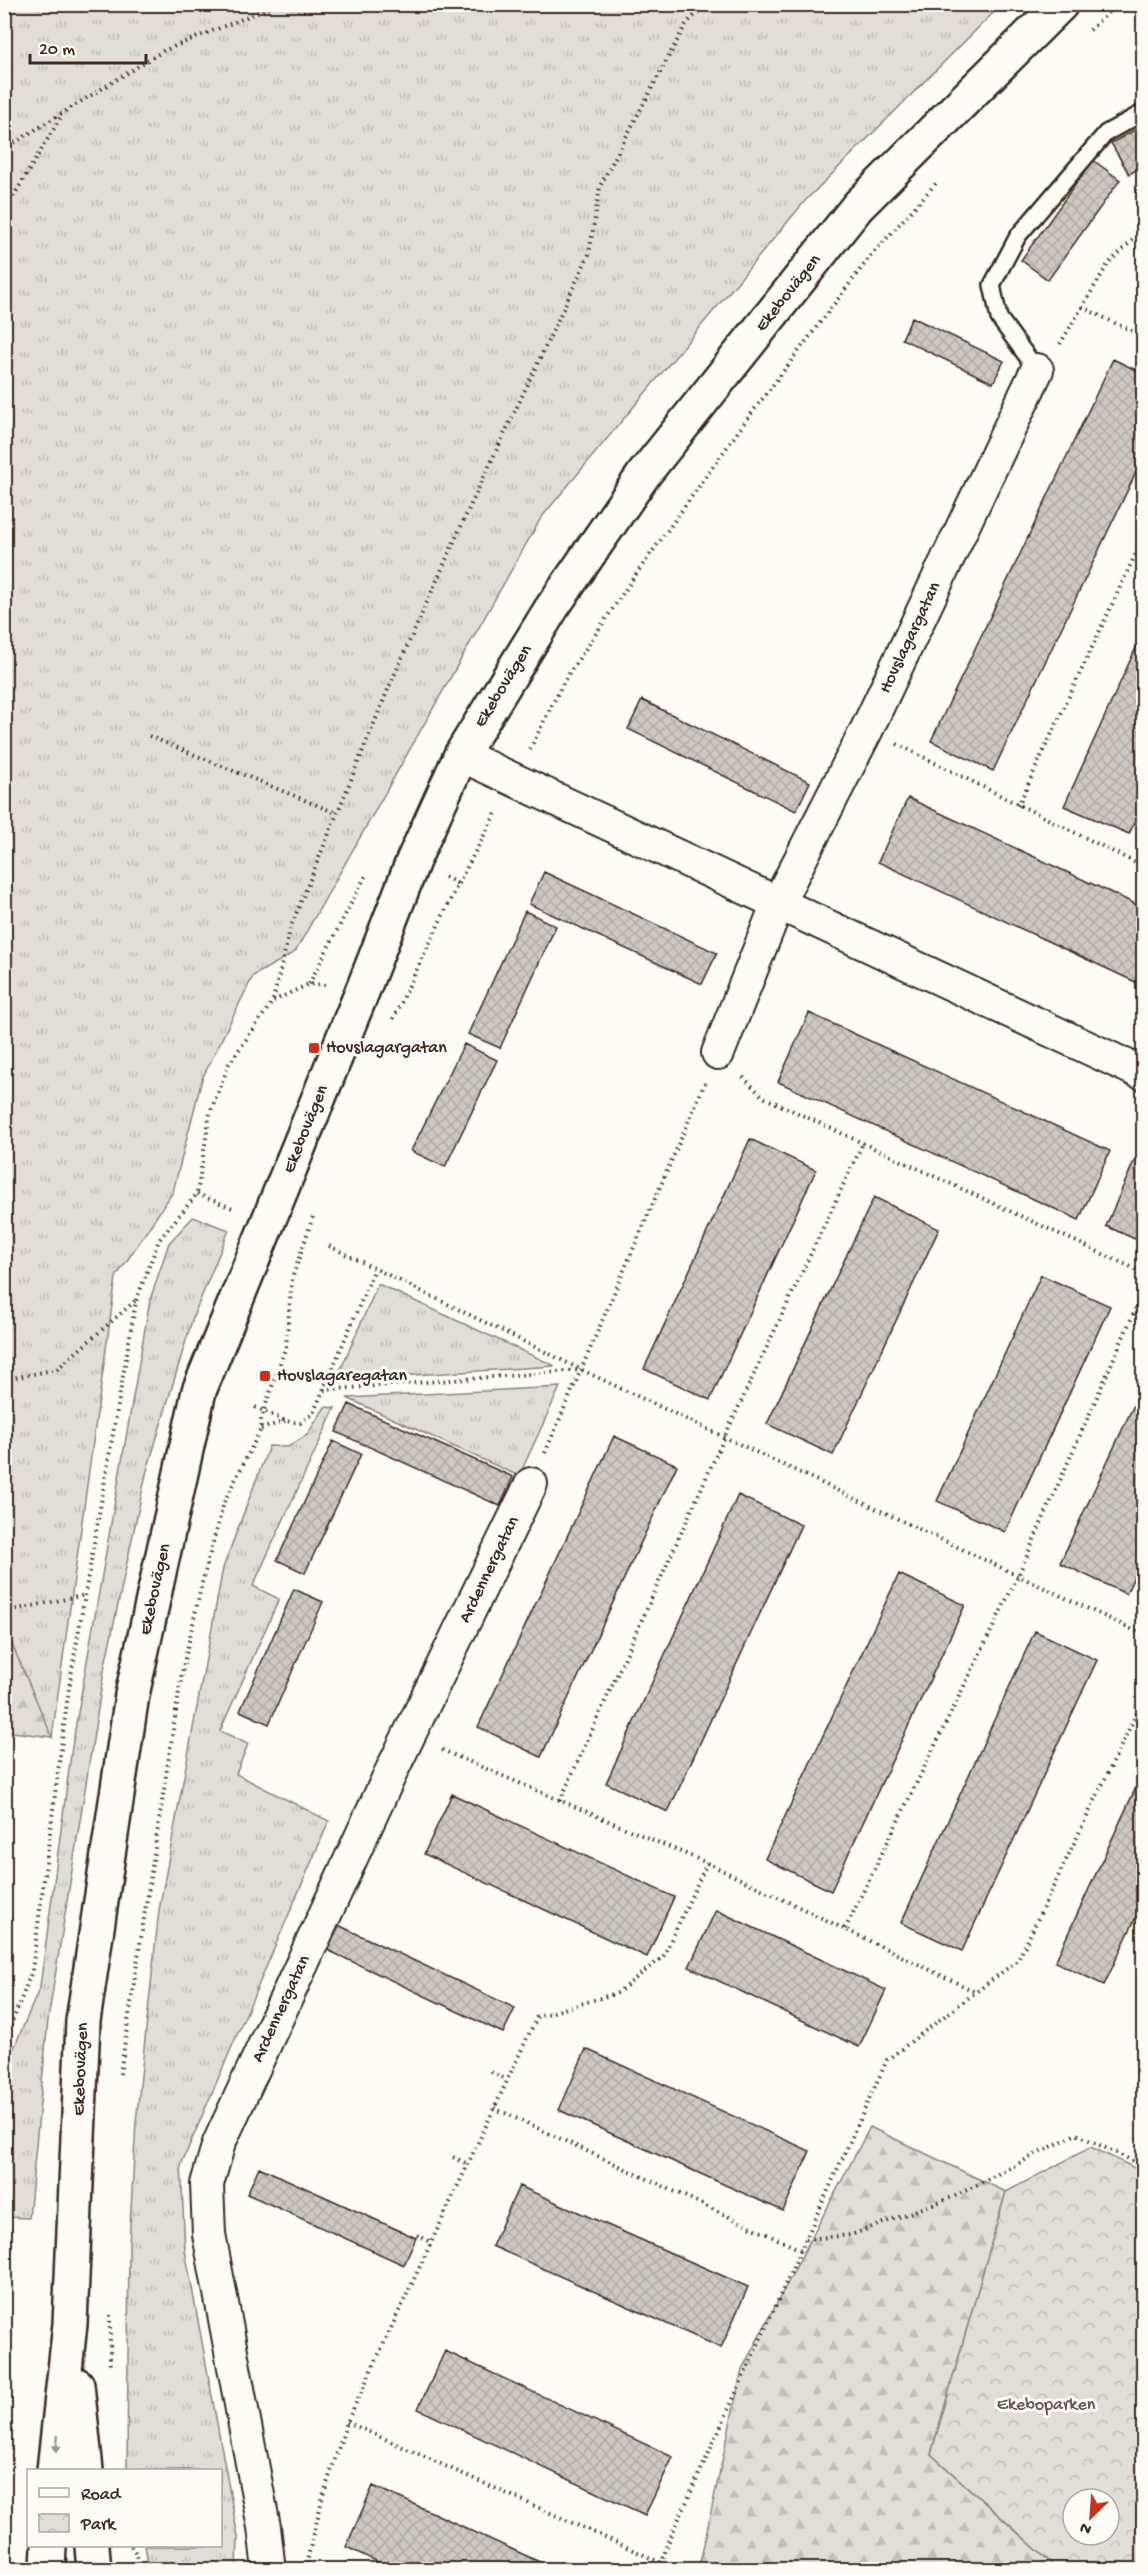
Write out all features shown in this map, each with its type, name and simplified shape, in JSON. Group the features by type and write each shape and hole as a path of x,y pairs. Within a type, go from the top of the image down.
{"street":[{"name":"Ekebovägen","path":"54,2469 70,2324 82,2021 132,1695 200,1390 413,861 461,755 551,609 658,456 858,206 1061,4"},
{"name":"Hovslagargatan","path":"718,1053 778,903 867,729 1038,370"},
{"path":"461,755 1143,1074"},
{"name":"Ardennergatan","path":"269,2570 264,2527 209,2234 207,2184 219,2143 409,1736 531,1484"},
{"name":"Ekebovägen","path":"70,2324 86,2469"},
{"path":"48,2570 49,2547"},
{"path":"92,2547 94,2570"}],"lane":[{"path":"1038,370 999,318 992,285 1018,236 1106,133 1143,112"}],"path":[{"path":"4,149 163,51 279,4"},
{"path":"4,2043 32,1971 69,1687 136,1301 159,1240 196,1194 210,1113 229,1064 273,1001 291,926 336,813 466,513 589,254 600,186 686,24 705,4"},
{"path":"1087,32 1117,4"},
{"path":"4,212 63,114"},
{"path":"391,1024 458,884 515,779 564,681 632,580 745,422 869,258 945,174"},
{"path":"1038,370 1054,355 1108,264 1143,229"},
{"path":"1082,307 1143,337"},
{"path":"1018,806 1143,536"},
{"path":"867,729 1143,867"},
{"path":"149,736 336,813"},
{"path":"273,1001 309,984 331,985"},
{"path":"531,1484 718,1053 763,1097 1143,1273"},
{"path":"560,1801 724,1438 863,1143"},
{"path":"196,1194 240,1210"},
{"path":"120,2075 182,1671 202,1583 224,1502 261,1429 264,1411 286,1346 292,1279 315,1211"},
{"path":"329,1246 724,1438 1143,1635"},
{"path":"255,1407 285,1421 300,1423 313,1414 375,1269"},
{"path":"845,1929 1018,1576 1143,1290"},
{"path":"4,1380 57,1369 136,1301"},
{"path":"324,1390 582,1370"},
{"path":"261,1429 285,1421"},
{"path":"4,1612 85,1595"},
{"path":"660,2570 667,2544 887,2060 1018,1960 1143,1698"},
{"path":"409,1736 707,1863 976,1992"},
{"path":"309,2570 307,2561 323,2496 347,2422 537,2017 617,1993 663,1957 707,1863"},
{"path":"491,2072 507,2080"},
{"path":"494,2108 801,2250"},
{"path":"806,2239 851,2235 955,2196 1076,2134 1143,2166"},
{"path":"453,2157 468,2164"},
{"path":"417,2235 431,2242"},
{"path":"110,2310 110,2379"},
{"path":"347,2422 662,2563"},
{"path":"132,2547 137,2555 139,2570"}],"green space":[{"path":"4,5 1001,5 805,201 541,518 295,952 253,976 202,1079 173,1192 116,1277 52,1737 4,1628"},
{"path":"193,1217 229,1230 193,1317 146,1474 105,1665 48,2020 29,2218 5,2217 5,2069 40,1987 72,1747 150,1300 169,1243"},
{"path":"378,1284 555,1366 336,1380"},
{"path":"560,1387 519,1476 347,1398"},
{"path":"325,1407 335,1408 253,1586 279,1599 220,1731 248,1744 236,1774 329,1821 181,2165 185,2250 238,2537 237,2569 149,2569 145,2547 222,2547 222,2469 127,2469 129,2244 136,2122 159,1910 223,1568 269,1446 288,1447 307,1435"},
{"path":"5,1628 52,1737 5,1731"},
{"path":"870,2127 1006,2192 931,2454 1058,2569 697,2570 742,2369"},
{"name":"Ekeboparken","path":"1091,2147 1143,2172 1143,2569 1058,2569 931,2454 1006,2192"}],"building":[{"path":"1144,125 1144,166 1129,174 1111,143"},
{"path":"1093,160 1120,180 1048,280 1021,260"},
{"path":"912,317 1004,361 993,383 902,339"},
{"path":"1113,359 1144,374 1144,456 993,771 931,741"},
{"path":"1144,630 1144,803 1129,834 1064,806"},
{"path":"642,700 810,782 796,811 628,729"},
{"path":"908,798 1144,908 1144,986 878,862"},
{"path":"544,872 717,953 702,984 529,904"},
{"path":"525,911 556,926 500,1048 468,1034"},
{"path":"809,1013 1110,1151 1079,1220 778,1082"},
{"path":"464,1044 497,1060 445,1167 411,1151"},
{"path":"750,1139 816,1170 710,1400 644,1369"},
{"path":"1135,1159 1144,1162 1144,1243 1106,1226"},
{"path":"874,1197 939,1229 833,1455 767,1424"},
{"path":"1041,1275 1110,1306 1005,1532 937,1501"},
{"path":"1144,1383 1144,1556 1126,1594 1060,1563"},
{"path":"349,1404 513,1477 500,1506 336,1432"},
{"path":"614,1436 677,1465 541,1757 478,1727"},
{"path":"333,1441 361,1454 305,1573 277,1560"},
{"path":"738,1495 801,1525 668,1812 606,1783"},
{"path":"899,1574 965,1605 831,1891 765,1859"},
{"path":"294,1589 323,1602 269,1724 240,1711"},
{"path":"1035,1631 1097,1660 962,1951 901,1923"},
{"path":"1144,1770 1144,1900 1104,1985 1055,1962"},
{"path":"452,1794 674,1897 647,1957 424,1854"},
{"path":"716,1910 886,1990 859,2047 689,1967"},
{"path":"336,1924 515,2008 503,2033 325,1949"},
{"path":"586,2049 810,2151 783,2211 559,2110"},
{"path":"259,2167 416,2238 404,2265 247,2194"},
{"path":"519,2186 748,2287 721,2348 492,2246"},
{"path":"445,2351 673,2457 645,2515 418,2409"},
{"path":"373,2486 557,2570 395,2570 346,2547"}],"place":[{"name":"Hovslagargatan","path":"314,1048"},
{"name":"Hovslagaregatan","path":"265,1376"}]}
